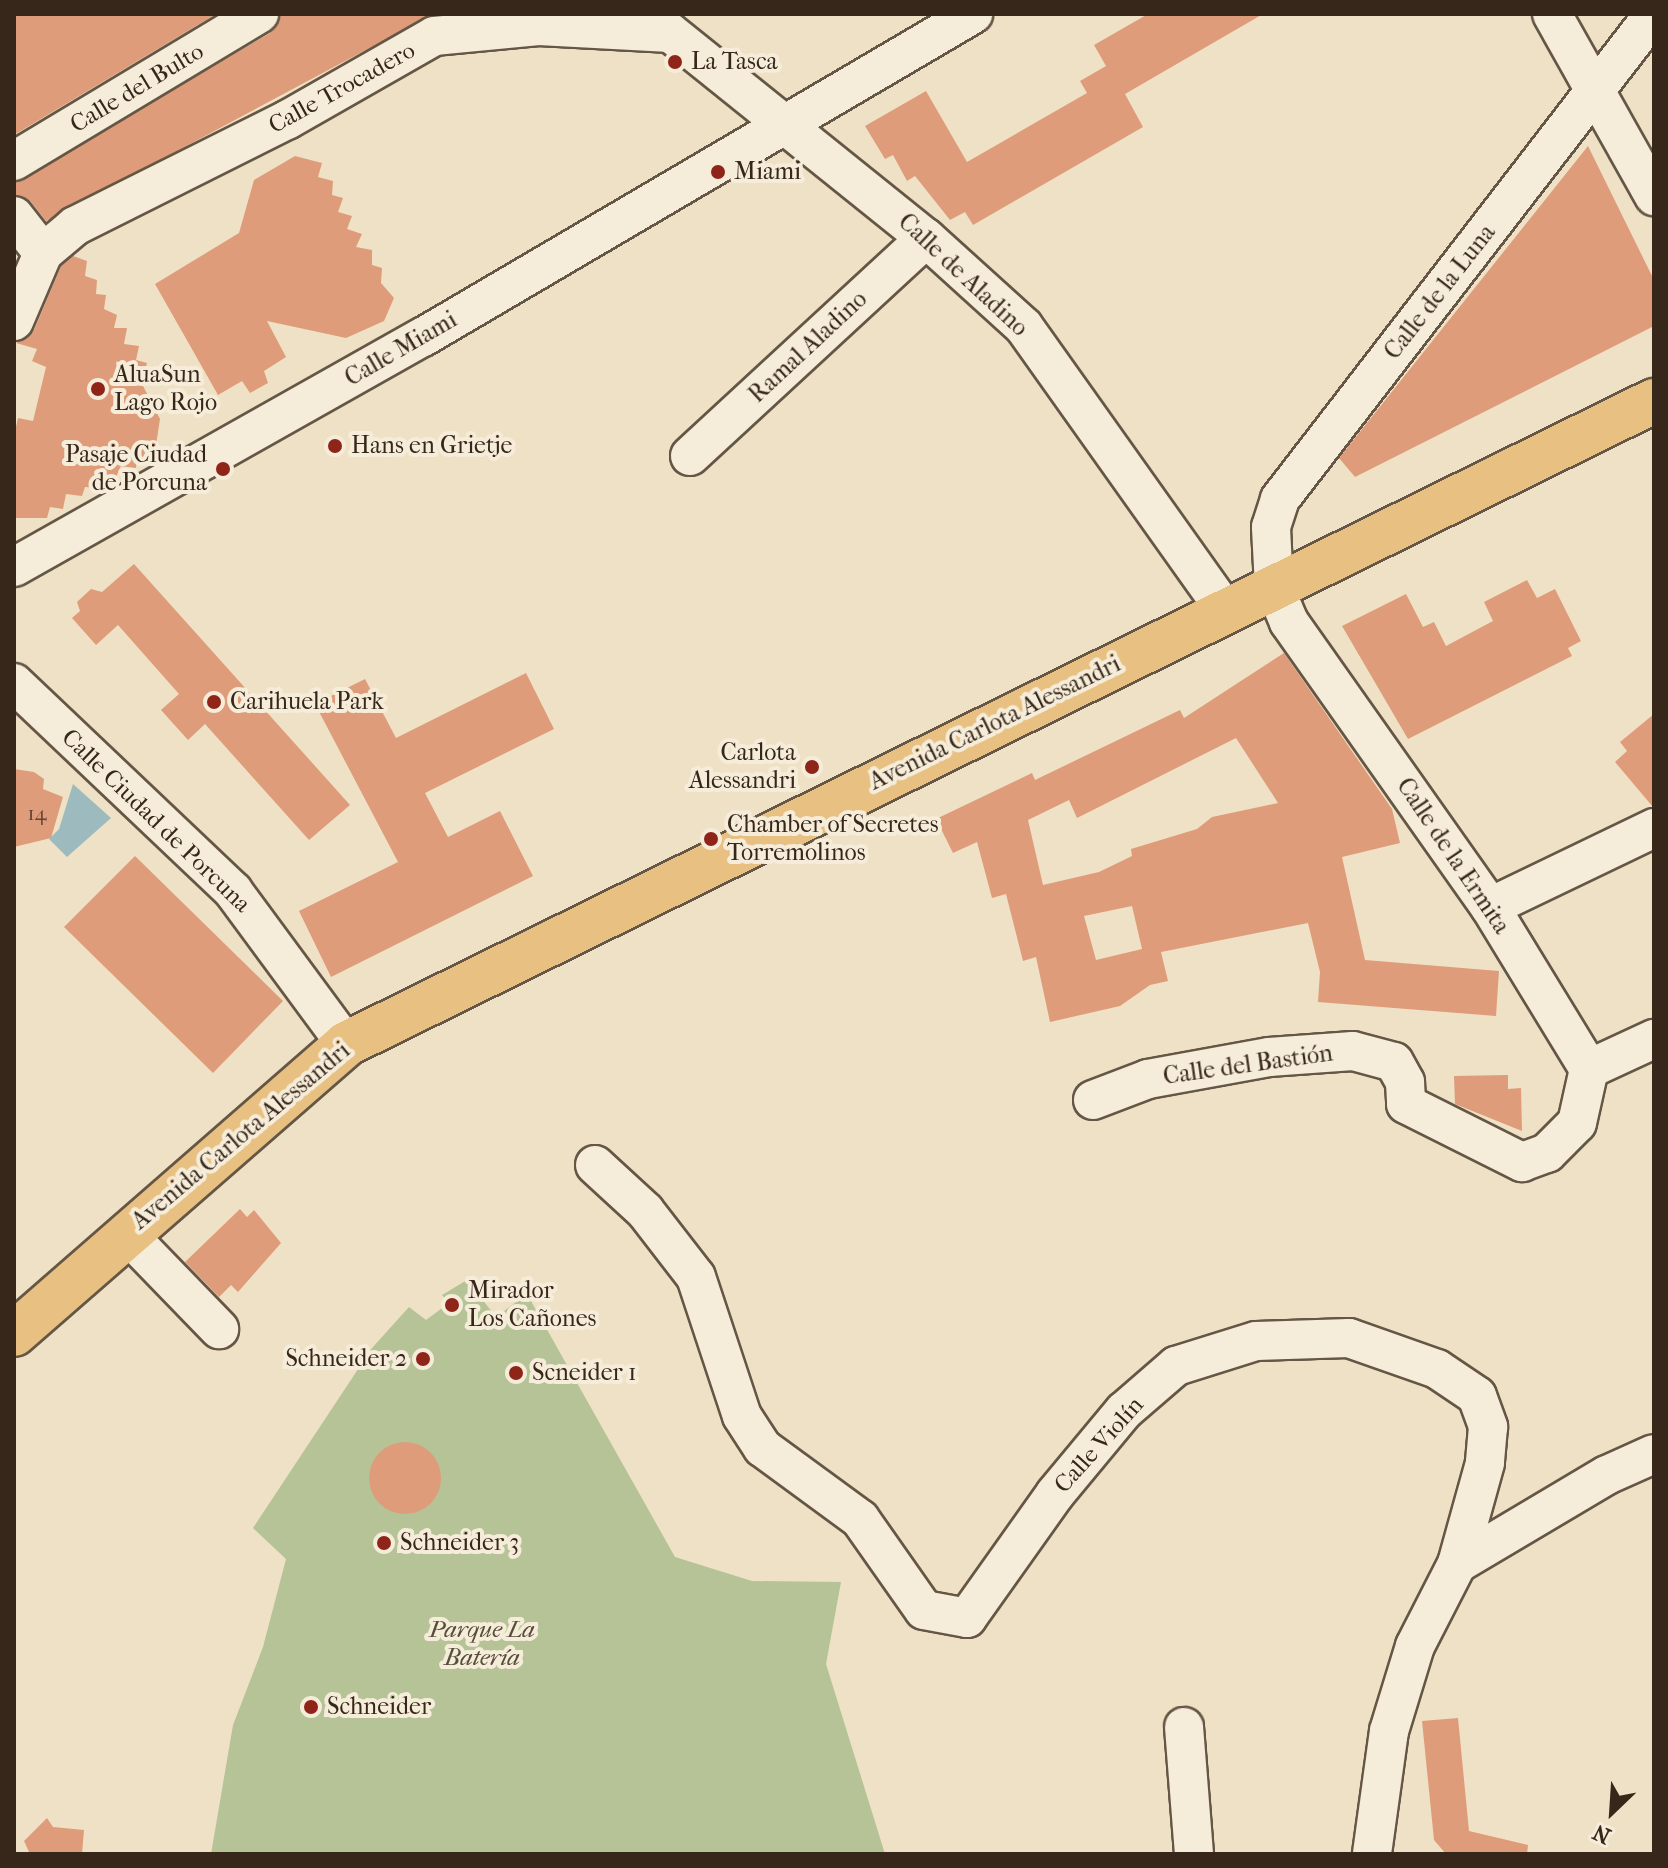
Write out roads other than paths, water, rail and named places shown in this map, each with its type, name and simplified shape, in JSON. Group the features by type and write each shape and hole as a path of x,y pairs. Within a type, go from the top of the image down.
{"main road":[{"name":"Avenida Carlota Alessandri","path":"14,1334 346,1044 1654,401"}],"street":[{"name":"Calle del Bulto","path":"14,161 259,14"},
{"name":"Calle Miami","path":"14,567 423,337 973,14"},
{"path":"1552,14 1654,196"},
{"name":"Calle de la Luna","path":"1274,587 1271,527 1280,499 1654,14"},
{"name":"Calle de Aladino","path":"671,20 784,123 926,238 1024,327 1226,611"},
{"name":"Calle Trocadero","path":"43,253 75,226 287,120 434,36 539,26 671,20"},
{"path":"14,216 43,253 14,321"},
{"name":"Ramal Aladino","path":"690,456 926,238"},
{"name":"Calle de la Ermita","path":"1274,587 1289,622 1490,907 1589,1069"},
{"name":"Calle Ciudad de Porcuna","path":"14,683 233,891 346,1044"},
{"path":"1490,907 1654,828"},
{"path":"1589,1069 1654,1039"},
{"name":"Calle del Bastión","path":"1093,1100 1148,1079 1269,1057 1353,1051 1394,1062 1405,1082 1406,1104 1522,1162 1547,1153 1577,1123 1589,1069"},
{"name":"Calle Violín","path":"595,1165 645,1211 696,1277 742,1416 763,1448 860,1519 924,1610 967,1618 1055,1494 1124,1411 1176,1366 1256,1341 1349,1338 1437,1369 1477,1396 1488,1427 1485,1463 1457,1564"},
{"path":"126,1233 219,1329"},
{"path":"1372,1854 1389,1731 1415,1646 1457,1564 1607,1475 1654,1454"},
{"path":"1184,1727 1194,1854"}],"water":[{"path":"73,784 111,818 67,857 49,839 59,829"}],"place":[{"name":"La Tasca","path":"675,62"},
{"name":"Miami","path":"718,172"},
{"name":"AluaSun Lago Rojo","path":"98,389"},
{"name":"Hans en Grietje","path":"335,446"},
{"name":"Pasaje Ciudad de Porcuna","path":"223,469"},
{"name":"Carihuela Park","path":"214,702"},
{"name":"Carlota Alessandri","path":"812,767"},
{"name":"Chamber of Secretes Torremolinos","path":"711,839"},
{"name":"Mirador Los Cañones","path":"452,1305"},
{"name":"Schneider 2","path":"423,1359"},
{"name":"Scneider 1","path":"516,1373"},
{"name":"Schneider 3","path":"384,1543"},
{"name":"Schneider","path":"311,1707"}],"park label":[{"name":"Parque La Batería","path":"482,1644"}]}
